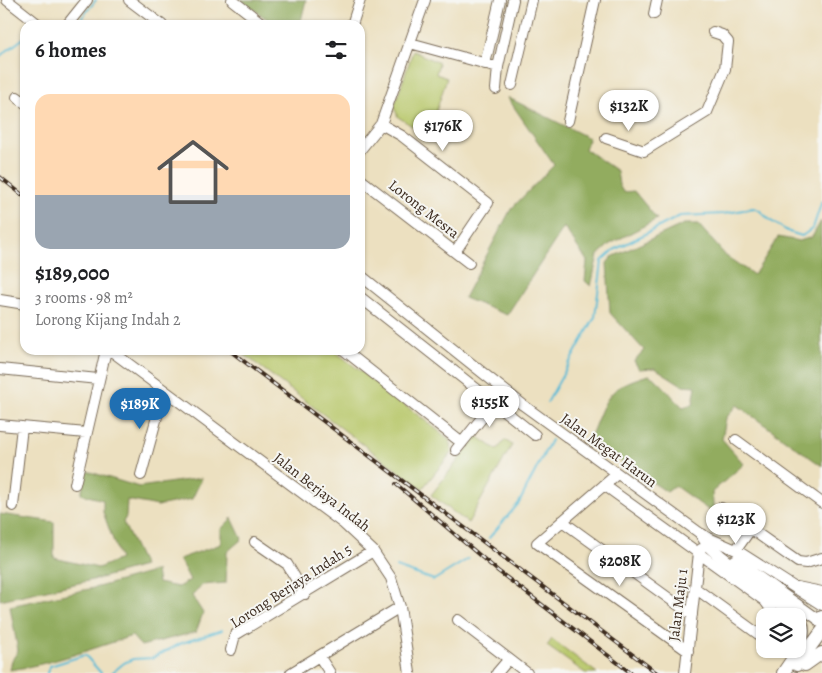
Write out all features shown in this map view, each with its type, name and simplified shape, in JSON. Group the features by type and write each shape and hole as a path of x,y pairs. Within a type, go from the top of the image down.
{"main road":[{"path":"704,538 786,608"},
{"path":"797,588 822,593"},
{"path":"791,673 821,623"},
{"path":"802,669 822,643"},
{"path":"802,669 822,653"},
{"path":"783,673 793,658"}],"street":[{"path":"7,0 33,20"},
{"path":"71,20 86,0"},
{"path":"129,0 155,20"},
{"path":"232,0 258,20"},
{"path":"354,20 360,0"},
{"path":"365,144 381,124 425,0"},
{"path":"485,64 500,0"},
{"path":"496,89 498,67 513,0"},
{"path":"512,84 532,0"},
{"path":"568,121 595,0"},
{"path":"654,14 657,0"},
{"path":"606,138 644,151 707,112 725,69 728,42 722,35 713,32"},
{"path":"410,43 498,67"},
{"path":"381,124 402,136 488,203 455,252"},
{"name":"Lorong Mesra","path":"365,183 469,263"},
{"name":"Jalan Megat Harun","path":"365,279 504,390 821,623"},
{"path":"0,300 20,303"},
{"path":"365,301 535,434"},
{"path":"75,484 105,355"},
{"name":"Jalan Berjaya Indah","path":"117,355 344,524 373,552 391,578 400,607 410,673"},
{"path":"350,355 459,446 504,390"},
{"path":"0,369 98,378"},
{"path":"141,475 164,391"},
{"path":"0,425 86,433"},
{"path":"13,506 22,427"},
{"path":"736,440 822,503"},
{"path":"617,474 537,543 688,651"},
{"name":"Jalan Megat Harun","path":"604,485 765,601 770,608"},
{"path":"721,508 798,562 806,563 822,558"},
{"path":"562,521 692,615"},
{"path":"736,550 750,530"},
{"name":"Jalan Megat Harun","path":"704,538 736,550 822,605"},
{"name":"Jalan Maju 1","path":"685,673 699,553 704,538"},
{"path":"255,542 287,564 305,594"},
{"name":"Lorong Berjaya Indah 5","path":"231,650 235,636 373,552"},
{"path":"695,588 756,632"},
{"path":"291,673 400,607"},
{"path":"458,620 527,673"},
{"path":"319,656 330,673"},
{"path":"497,673 509,660"}],"green space":[{"path":"241,0 306,0 301,20 268,20"},
{"path":"413,51 439,63 436,74 447,78 428,136 398,117 394,107"},
{"path":"507,97 589,138 585,149 617,171 619,185 623,192 634,191 657,219 610,244 598,255 591,286 585,281 587,261 564,227 507,315 464,298 511,209 554,165"},
{"path":"821,221 822,466 737,405 726,418 722,439 744,464 712,492 714,514 675,486 667,492 589,440 608,397 623,385 649,375 659,382 683,407 693,404 696,386 682,385 655,368 639,369 634,361 644,350 610,313 607,263 612,257 684,224 698,224 726,256 754,275 778,237 799,241 812,237"},
{"path":"245,355 340,355 449,439 452,452 422,489"},
{"path":"477,436 497,450 505,440 512,445 468,523 431,495"},
{"path":"87,471 139,487 202,478 192,499 158,506 127,500 126,517 123,522 144,566 97,579 0,600 0,514 54,522 54,558 98,568 120,559 103,512 103,500 81,494"},
{"path":"232,518 242,539 227,552 226,583 202,585 192,596 203,613 196,632 141,646 132,636 56,660 10,670 12,660 18,651 10,606 98,587 156,571 158,583 178,587 190,580 179,559 221,544 221,529"},
{"path":"552,639 597,673 585,673 547,646"}],"waterway":[{"path":"80,20 96,0"},
{"path":"0,56 20,41"},
{"path":"547,403 595,317 602,261 614,250 680,216 723,214 753,208 759,210 771,221 789,232 802,236 813,228 822,201"},
{"path":"489,538 519,503 551,440"},
{"path":"396,567 434,580 468,559"},
{"path":"112,673 124,663 133,659 152,658 182,643 222,630"},
{"path":"47,673 50,666 85,655 101,673"}],"railway":[{"path":"0,177 20,193"},
{"path":"236,355 657,673"},
{"path":"396,484 498,571 631,673"}]}
